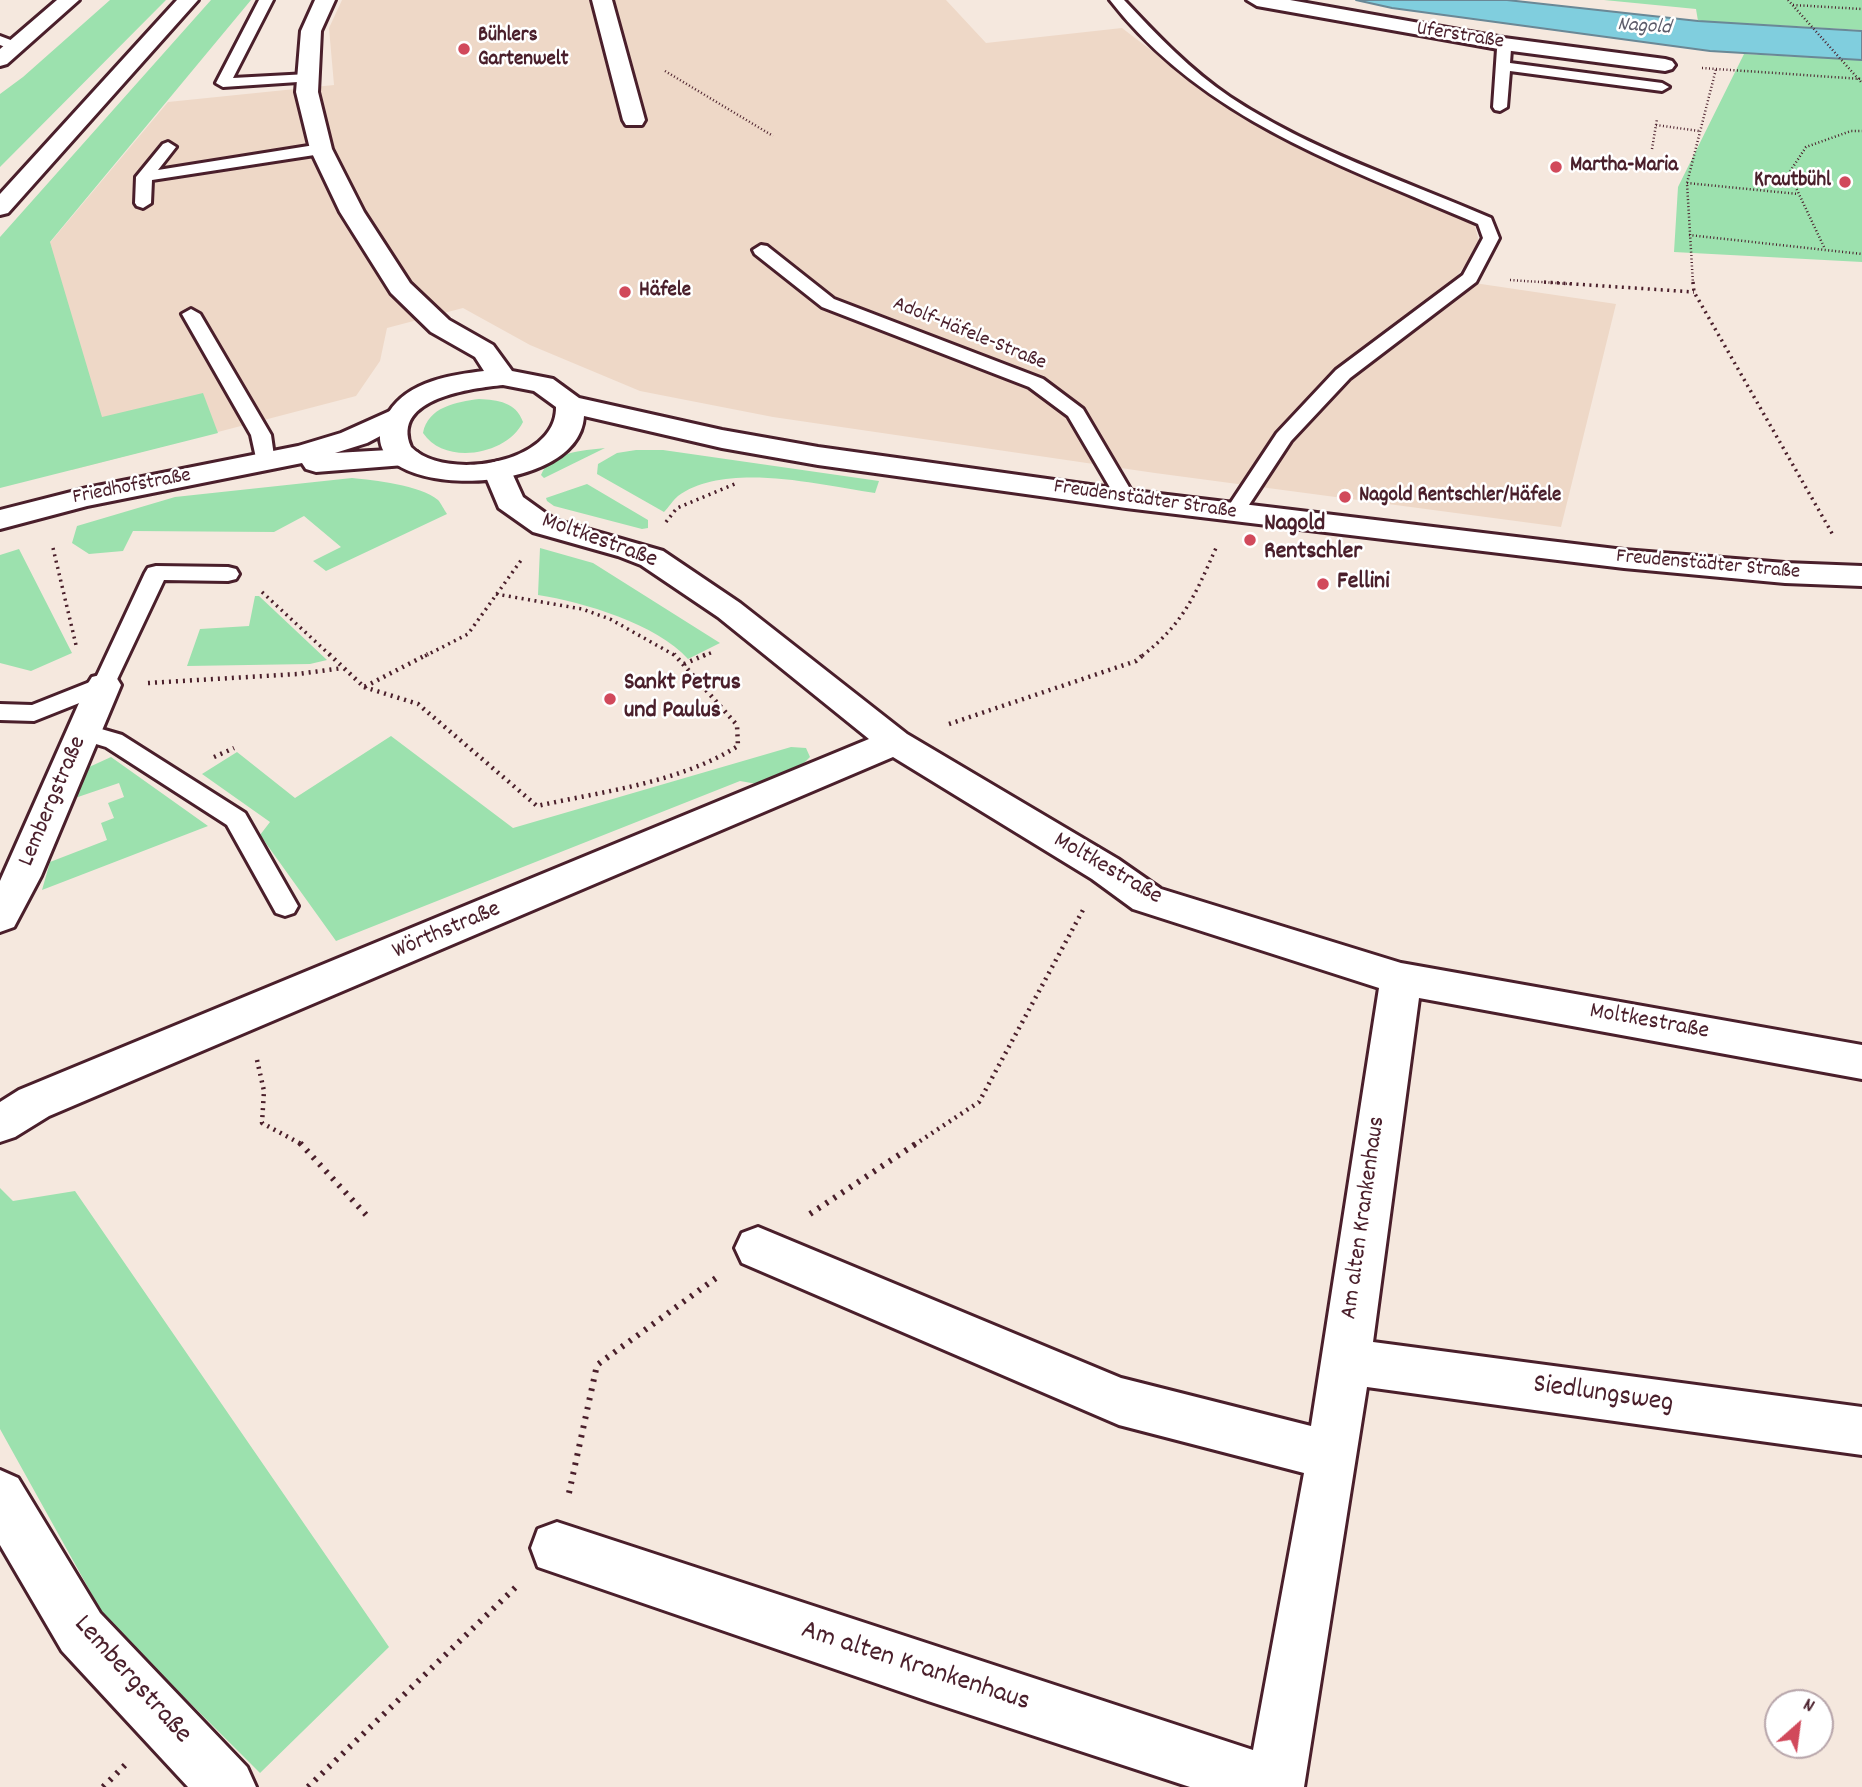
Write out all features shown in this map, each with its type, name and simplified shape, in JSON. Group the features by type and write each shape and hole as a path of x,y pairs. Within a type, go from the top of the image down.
{"street":[{"path":"5,49 69,0"},
{"path":"0,208 188,0"},
{"path":"325,0 311,31 307,78 307,92 321,149 352,212 440,358 484,351 503,377"},
{"path":"602,0 634,120"},
{"name":"Uferstraße","path":"1257,0 1504,44 1665,65"},
{"name":"Friedhofstraße","path":"0,520 44,506 265,463 352,438 399,415 414,402 440,358 473,379 503,377 543,385 570,404"},
{"path":"399,415 392,431 395,445 407,458 424,467 447,472 472,473 498,470 523,463 544,453 559,441 569,425 570,404"},
{"name":"Freudenstädter Straße","path":"570,404 722,439 818,456 1126,499 1624,559 1784,573 1859,576"},
{"name":"Freudenstädter Straße","path":"559,441 603,436 722,439"},
{"name":"Friedhofstraße","path":"265,463 328,463 407,458"},
{"name":"Moltkestraße","path":"498,470 510,502 544,526 652,558 729,610 895,742 1105,869 1147,899 1401,979 1862,1062"},
{"name":"Lembergstraße","path":"0,917 22,876 104,685"},
{"name":"Wörthstraße","path":"11,1107 620,860 895,742"},
{"name":"Am alten Krankenhaus","path":"557,1548 1275,1786 1332,1456 1401,979"},
{"path":"758,1248 1119,1401 1332,1456"},
{"name":"Siedlungsweg","path":"1344,1361 1862,1431"},
{"name":"Lembergstraße","path":"0,1496 81,1632 227,1787"}],"lane":[{"path":"266,0 223,83 307,78"},
{"path":"1118,0 1183,68 1240,110 1310,148 1485,221 1491,239 1470,278 1343,374 1284,437 1234,513"},
{"path":"1500,107 1504,44"},
{"path":"1504,66 1662,87"},
{"path":"143,202 144,177 168,147"},
{"path":"144,177 321,149"},
{"name":"Adolf-Häfele-Straße","path":"761,250 828,303 1036,383 1076,414 1126,499"},
{"path":"191,314 261,435 265,463"},
{"path":"0,712 34,713 104,685 156,573 228,574"},
{"path":"84,732 114,741 236,820 285,906"}],"path":[{"path":"1788,0 1843,64 1861,80"},
{"path":"1792,5 1862,9"},
{"path":"656,66 773,136"},
{"path":"1859,576 1694,292 1687,183 1716,69 1861,80"},
{"path":"1656,125 1699,131"},
{"path":"1824,248 1789,173 1806,147 1851,131 1862,131"},
{"path":"1687,183 1798,194"},
{"path":"1689,235 1862,254"},
{"path":"1470,278 1694,292"},
{"path":"44,506 76,645 104,685 298,674 343,667"},
{"path":"895,742 1136,661 1166,637 1191,604 1234,513"},
{"path":"364,687 468,634 524,556"},
{"path":"228,574 260,590 364,687 418,704 537,806 687,771 711,763 738,746 737,725 672,652 610,618 582,609 496,594"},
{"path":"684,664 721,648"},
{"path":"308,1787 557,1548 597,1365 758,1248 979,1102 1105,869"},
{"path":"255,1050 264,1091 262,1123 305,1146 369,1218"}],"shaded area":[{"path":"342,0 946,0 986,43 1122,28 1206,92 1298,146 1474,223 1480,245 1454,280 1616,304 1561,527 1155,473 773,417 640,391 530,345 463,308 387,328 380,361 356,396 72,470 48,245 168,102 334,85 329,28"}],"green space":[{"path":"110,0 166,0 0,167 0,94"},
{"path":"211,0 251,0 50,242 102,417 203,393 218,433 0,488 0,237"},
{"path":"1604,0 1862,0 1862,30 1698,21 1696,9"},
{"path":"1744,54 1862,60 1862,262 1674,252 1678,187"},
{"path":"479,399 505,403 520,415 523,422 504,442 490,449 460,453 433,443 423,433 431,417 444,407"},
{"path":"605,448 544,478 541,475 552,461 560,457"},
{"path":"663,450 879,481 875,493 774,478 721,480 698,485 678,496 664,512 597,474 598,464 617,453"},
{"path":"352,478 396,484 420,491 438,500 447,514 326,571 313,561 341,547 304,516 274,532 133,531 123,551 89,554 72,543 77,526 175,497"},
{"path":"587,484 648,520 648,528 642,529 554,506 547,501 546,498"},
{"path":"540,548 593,563 720,643 688,659 658,635 618,616 538,595"},
{"path":"19,549 72,653 31,671 0,663 0,555"},
{"path":"255,596 259,596 327,660 310,664 187,666 200,629 249,626"},
{"path":"391,736 513,828 791,747 806,748 810,757 791,776 774,787 740,781 336,941 260,835 270,822 202,774 237,752 295,798"},
{"path":"111,757 208,826 42,890 50,862 107,840 101,823 114,818 108,803 124,797 119,783 75,798 87,768"},
{"path":"0,1188 13,1201 75,1191 389,1647 260,1773 105,1618 0,1429"}],"water":[{"name":"Nagold","path":"1356,0 1507,0 1698,21 1862,31 1862,60 1710,51 1392,8"}],"place":[{"name":"Bühlers Gartenwelt","path":"464,49"},
{"name":"Martha-Maria","path":"1556,167"},
{"name":"Krautbühl","path":"1845,182"},
{"name":"Häfele","path":"625,292"},
{"name":"Nagold Rentschler/Häfele","path":"1345,497"},
{"name":"Nagold Rentschler","path":"1250,540"},
{"name":"Fellini","path":"1323,584"},
{"name":"Sankt Petrus und Paulus","path":"610,699"}]}
